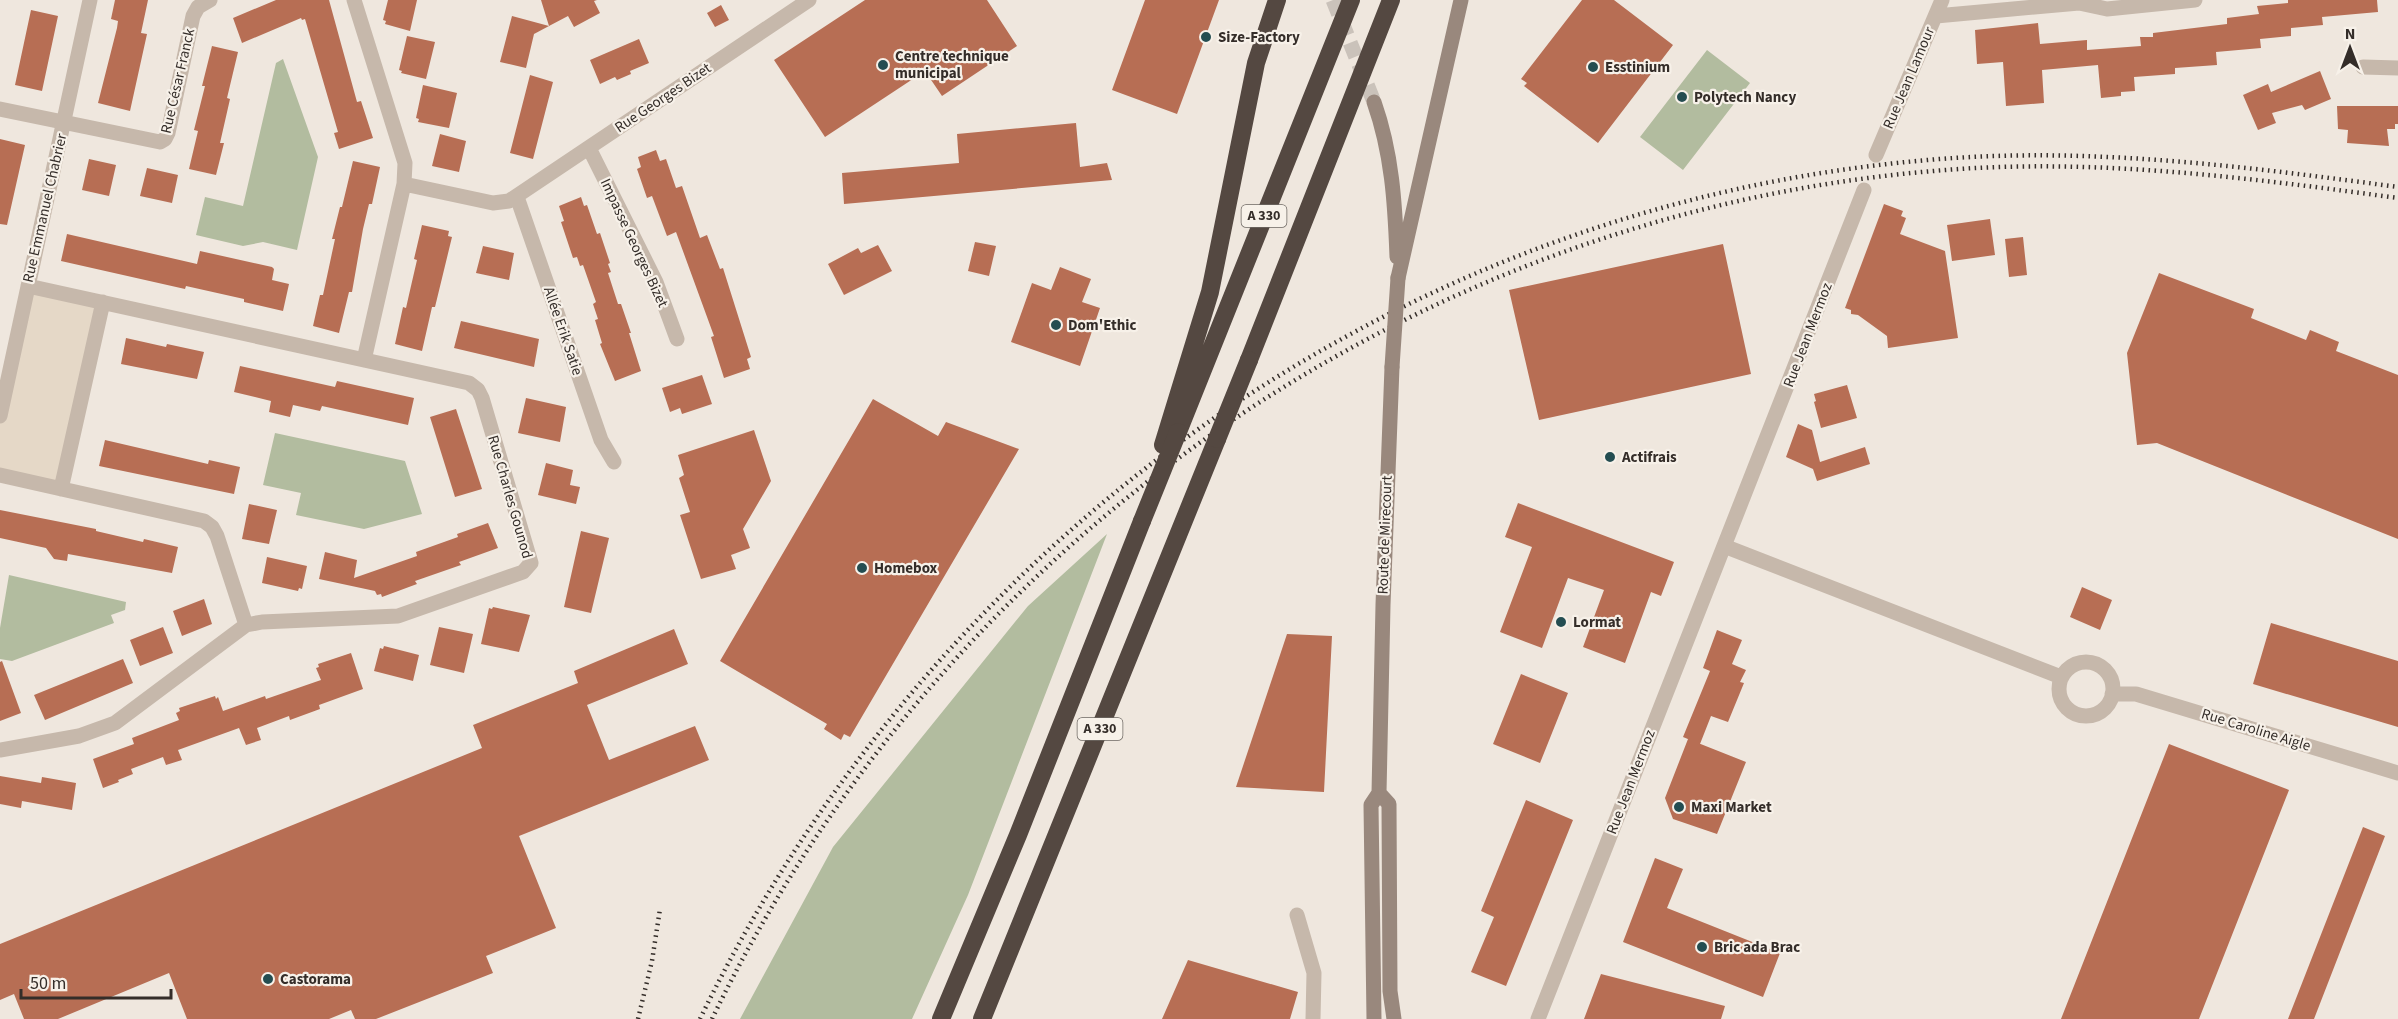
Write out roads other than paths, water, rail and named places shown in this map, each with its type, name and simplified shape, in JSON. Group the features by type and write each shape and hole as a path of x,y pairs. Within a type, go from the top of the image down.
{"highway":[{"path":"1142,521 1210,292 1256,63 1278,0"},
{"name":"A 330","path":"941,1019 1023,824 1351,0"},
{"name":"A 330","path":"982,1019 1249,360 1391,0"},
{"path":"1349,105 1405,0"}],"main road":[{"name":"Route de Mirecourt","path":"1398,278 1461,0"},
{"name":"Route de Mirecourt","path":"1374,102 1384,130 1391,167 1398,278 1383,594 1379,793 1371,805 1374,1019"},
{"name":"Route de Mirecourt","path":"1379,793 1389,804 1390,991 1394,1019"}],"street":[{"name":"Rue Emmanuel Chabrier","path":"0,416 90,0"},
{"name":"Rue César Franck","path":"65,122 153,142 165,139 193,16 198,7 210,0"},
{"path":"354,0 405,163 404,184 364,360"},
{"name":"Rue Georges Bizet","path":"517,197 809,0"},
{"name":"Rue Jean Lamour","path":"1876,155 1942,0"},
{"path":"1936,16 2079,3 2107,9 2195,0"},
{"path":"2363,67 2398,68"},
{"path":"0,109 65,122"},
{"name":"Impasse Georges Bizet","path":"589,148 657,282 677,339"},
{"path":"404,184 493,203 509,201 517,197"},
{"name":"Rue Jean Mermoz","path":"1538,1019 1864,190"},
{"name":"Allée Erik Satie","path":"517,197 601,440 614,462"},
{"name":"Rue Charles Gounod","path":"0,750 79,736 115,723 246,625 262,622 398,616 523,572 531,563 478,390 469,383 28,286"},
{"path":"61,489 103,302"},
{"path":"0,475 204,521 212,527 246,625"},
{"path":"1724,546 2061,676"},
{"path":"2093,663 2107,672 2113,687 2112,694 2109,702 2098,713 2082,715 2073,713 2061,701 2059,693 2061,676 2075,664 2093,663"},
{"name":"Rue Caroline Aigle","path":"2112,694 2136,694 2398,773"},
{"path":"1297,915 1314,973 1313,1019"}],"tunnel":[{"path":"1333,0 1374,102"}],"railway":[{"path":"700,1019 797,847 915,689 1050,549 1201,427 1367,326 1544,246 1732,190 1928,160 2046,155 2164,160 2398,187"},
{"path":"712,1019 808,849 925,694 1060,555 1212,434 1377,334 1554,256 1740,201 1933,171 2050,166 2166,171 2398,198"},
{"path":"638,1019 652,961 660,909"}],"place":[{"name":"Size-Factory","path":"1206,37"},
{"name":"Centre technique municipal","path":"883,65"},
{"name":"Esstinium","path":"1593,67"},
{"name":"Polytech Nancy","path":"1682,97"},
{"name":"Dom'Ethic","path":"1056,325"},
{"name":"Actifrais","path":"1610,457"},
{"name":"Homebox","path":"862,568"},
{"name":"Lormat","path":"1561,622"},
{"name":"Maxi Market","path":"1679,807"},
{"name":"Bric ada Brac","path":"1702,947"},
{"name":"Castorama","path":"268,979"}]}
